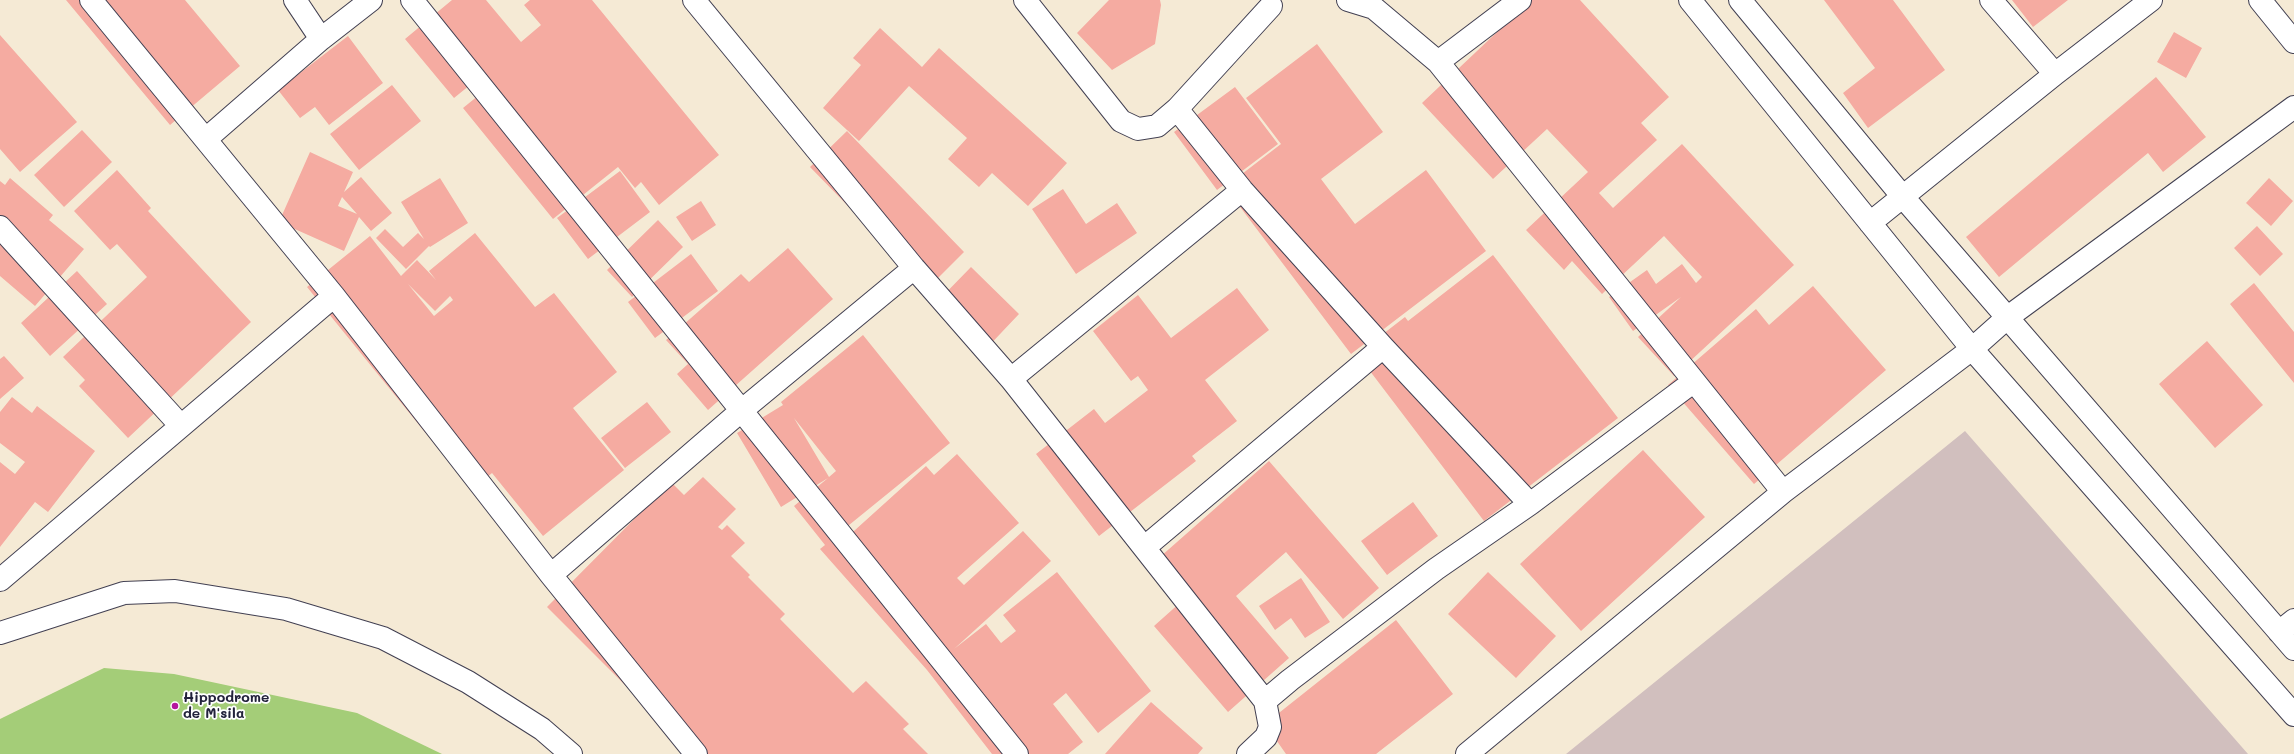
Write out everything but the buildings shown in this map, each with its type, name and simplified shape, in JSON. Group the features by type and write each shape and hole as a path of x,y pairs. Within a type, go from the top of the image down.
{"street":[{"path":"91,0 334,296 551,575 696,754"},
{"path":"296,0 321,39"},
{"path":"206,139 321,39 371,0"},
{"path":"412,0 1017,754"},
{"path":"694,0 914,268 1011,379 1265,701 1270,727 1266,737 1248,754"},
{"path":"1025,0 1120,121 1138,129 1157,126 1177,109 1273,2"},
{"path":"1348,0 1374,8 1438,62 1693,382 1783,492"},
{"path":"1438,62 1520,0"},
{"path":"1690,0 1972,349 2294,716"},
{"path":"1740,0 1903,197 2008,317 2287,626 2294,649"},
{"path":"1991,0 2055,74"},
{"path":"1870,223 2055,74 2151,0"},
{"path":"2260,0 2294,42"},
{"path":"1467,754 1783,492 1972,349 2008,317 2294,107"},
{"path":"1177,109 1242,190 1383,347 1530,504"},
{"path":"1011,379 1242,190"},
{"path":"0,227 181,426"},
{"path":"551,575 741,411 914,268"},
{"path":"3,570 181,426 334,296"},
{"path":"1145,547 1383,347"},
{"path":"1265,701 1290,680 1436,569 1530,504 1693,382"},
{"path":"0,633 124,593 175,590 286,609 383,638 454,674 542,729 571,754"}],"shaded area":[{"path":"1965,431 2248,754 1566,754"}],"green space":[{"name":"Hippodrome de M'sila","path":"104,668 174,674 357,713 442,754 0,754 0,719"}],"place":[{"name":"Hippodrome de M'sila","path":"175,706"}]}
